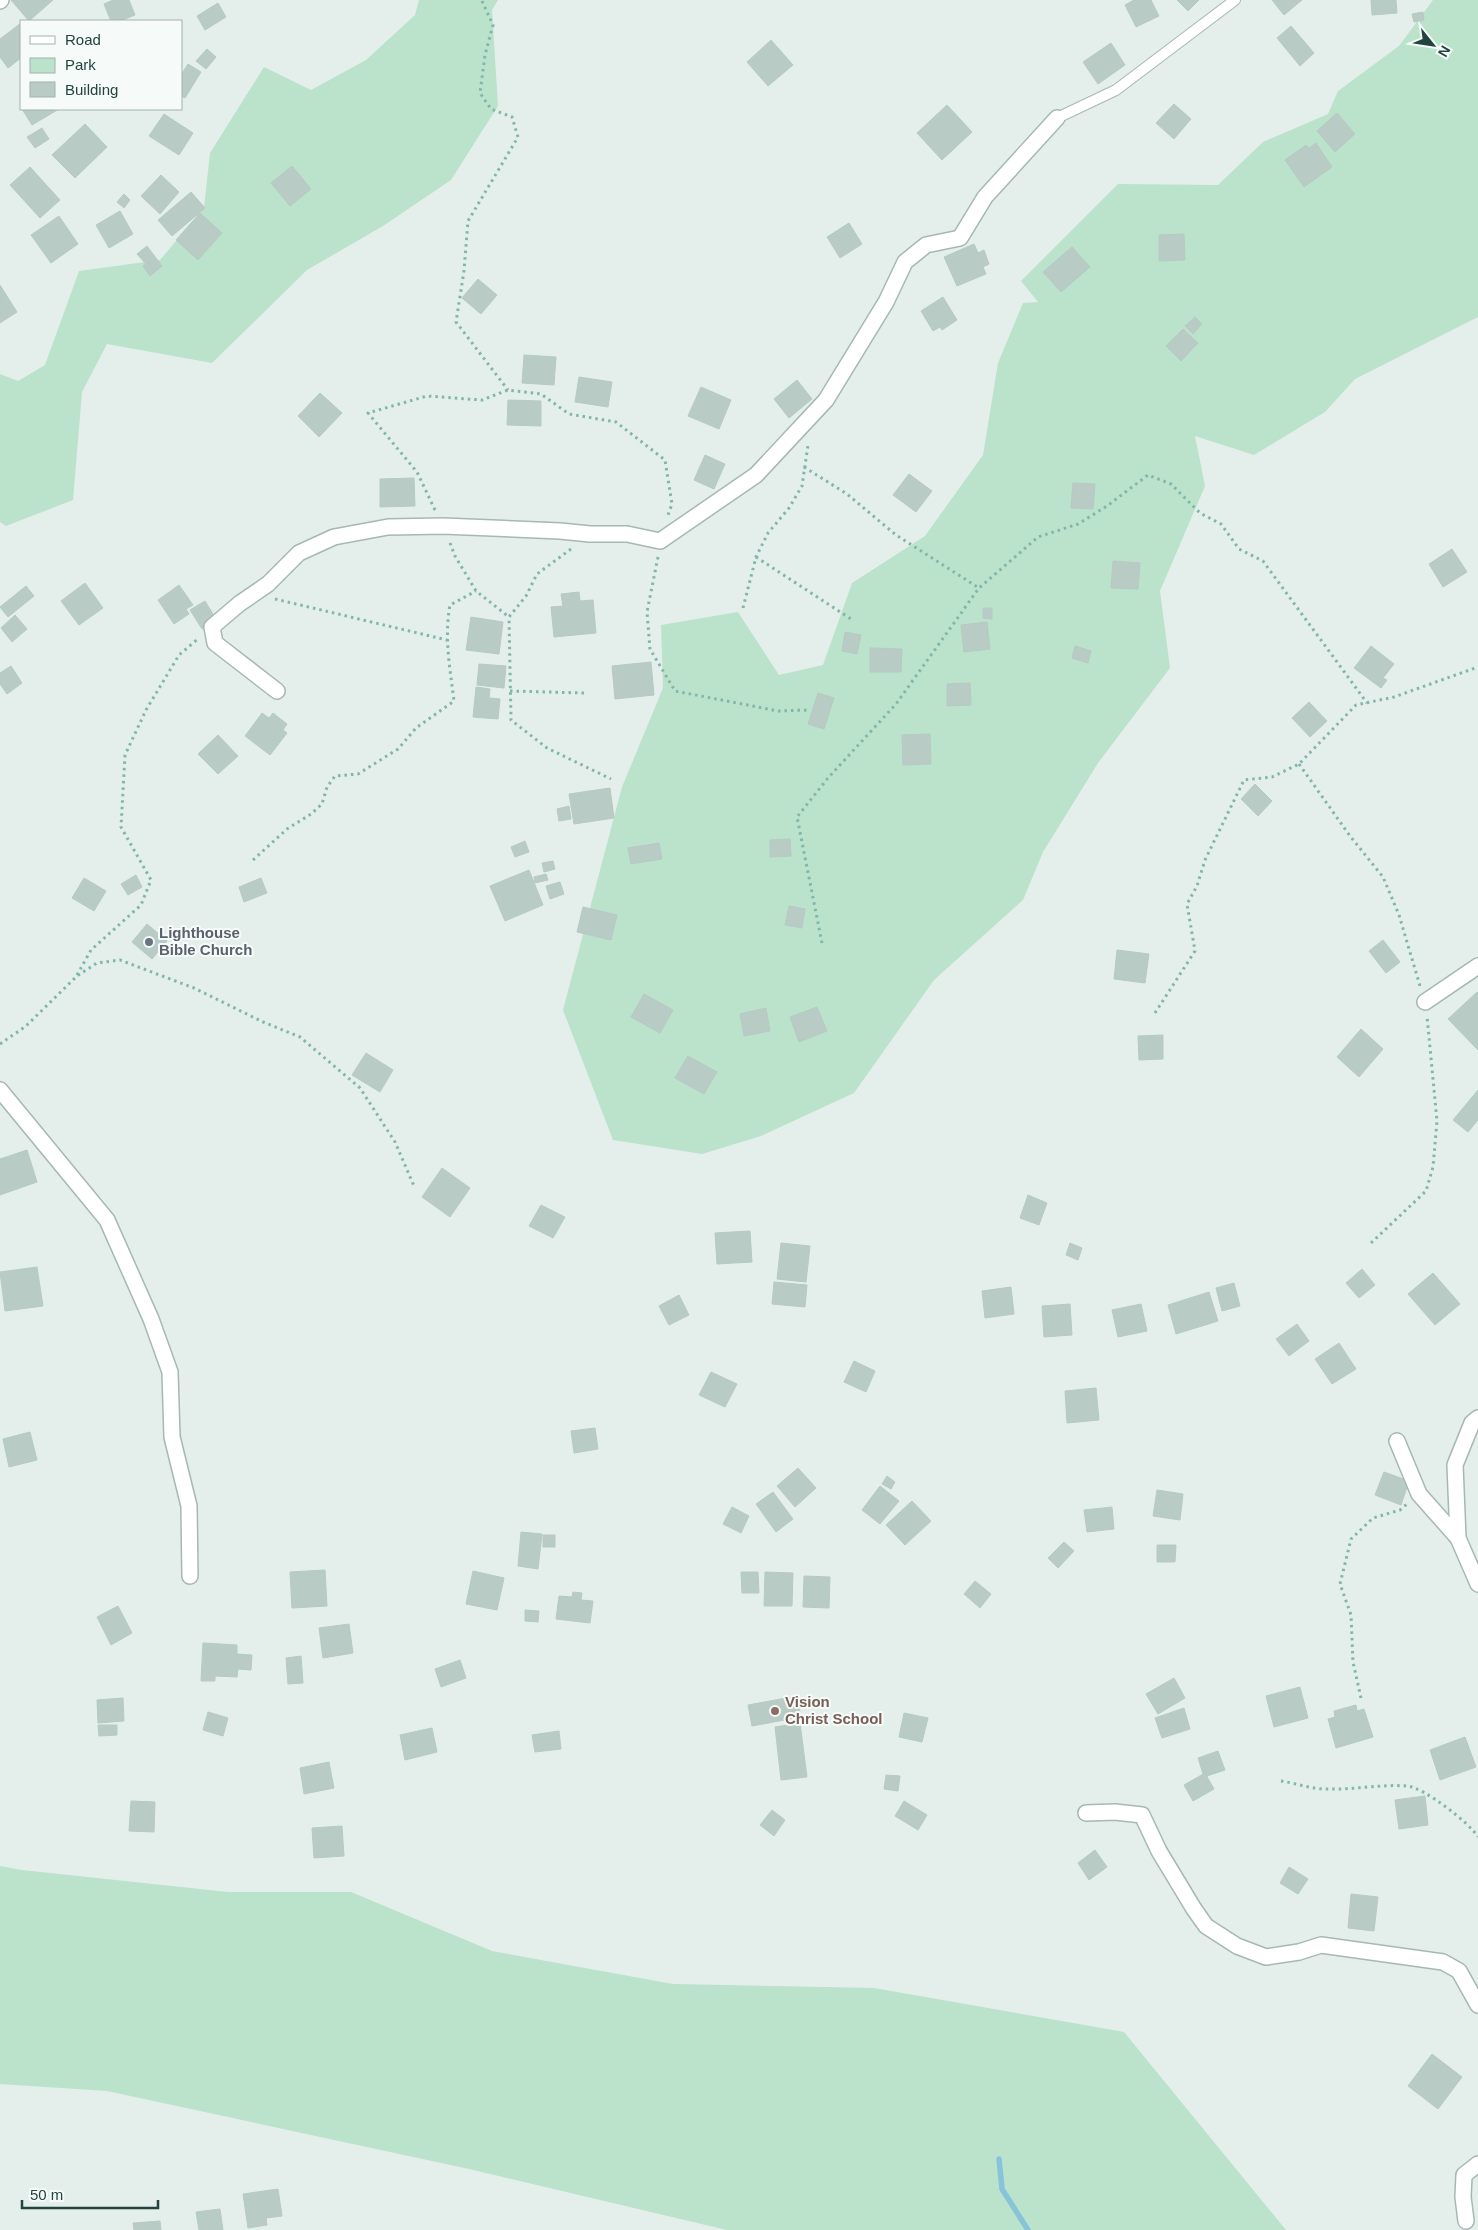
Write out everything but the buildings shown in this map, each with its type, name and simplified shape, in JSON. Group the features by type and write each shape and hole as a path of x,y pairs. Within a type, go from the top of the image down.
{"street":[{"path":"278,691 215,643 212,627 268,584 299,553 334,537 388,527 443,526 590,534 627,534 660,541 756,475 826,400 886,302 905,262 926,245 960,238 985,197 1057,118"},
{"path":"1425,1002 1478,966"},
{"path":"0,1090 107,1220 151,1319 170,1372 172,1436 189,1506 190,1576"},
{"path":"1458,1538 1456,1465 1472,1423 1478,1418"},
{"path":"1397,1441 1418,1494 1458,1538 1478,1584"},
{"path":"1086,1813 1114,1812 1142,1815 1159,1851 1206,1926 1237,1946 1266,1957 1299,1952 1321,1945 1443,1962 1459,1972 1478,2005"},
{"path":"1466,2221 1463,2197 1464,2175 1478,2164"}],"lane":[{"path":"1057,118 1116,90 1236,0"}],"path":[{"path":"482,1 493,25 485,55 480,93 491,109 512,117 518,137 468,221 464,271 456,322 508,390"},
{"path":"509,617 476,591 455,556 417,472 368,413 428,396 482,400 508,390 540,394 569,414 616,422 664,460 672,504 660,541 648,612 650,649 675,691 778,711 808,710"},
{"path":"743,608 756,557 768,533 788,508 802,486 812,416"},
{"path":"804,467 847,494 896,535 979,588"},
{"path":"822,944 797,817 828,778 896,704 979,588 1038,537 1078,524 1148,475 1171,484 1200,513 1221,524 1239,549 1263,560 1300,613 1321,636 1367,702"},
{"path":"590,534 537,574 526,596 509,617 511,720 547,748 611,779"},
{"path":"756,557 854,621"},
{"path":"253,860 287,829 311,814 322,804 326,787 335,776 358,774 398,749 416,728 454,701 447,640 450,605 476,591"},
{"path":"252,595 277,599 447,640"},
{"path":"77,976 91,950 141,906 151,880 121,826 125,755 146,710 179,655 212,627"},
{"path":"1155,1013 1195,950 1187,904 1197,886 1205,860 1244,780 1272,778 1299,764 1356,705 1394,697 1478,667"},
{"path":"510,691 585,693"},
{"path":"1299,764 1350,836 1383,877 1399,915 1425,1002 1437,1121 1433,1167 1426,1191 1371,1243"},
{"path":"0,1044 26,1026 77,976 97,963 120,960 194,988 263,1022 300,1037 360,1088 395,1142 414,1186"},
{"path":"1361,1698 1353,1662 1351,1615 1340,1584 1351,1539 1373,1518 1400,1510 1418,1494"},
{"path":"1281,1781 1325,1789 1409,1786 1431,1797 1452,1812 1474,1830 1478,1837"}],"green space":[{"path":"419,0 498,0 492,10 498,106 451,180 383,226 307,270 212,363 107,344 82,392 73,500 6,526 0,522 0,374 18,381 45,365 79,271 160,260 204,208 210,153 264,67 311,90 366,60 415,15"},
{"path":"1433,0 1478,0 1478,317 1355,379 1325,412 1254,455 1195,436 1205,486 1160,591 1170,668 1098,763 1043,852 1023,900 934,980 854,1093 761,1136 702,1154 613,1140 563,1010 622,787 663,688 661,625 738,612 779,675 823,665 852,583 925,536 983,455 998,363 1023,303 1038,302 1021,281 1118,184 1218,185 1263,142 1328,114 1338,91 1399,46"},
{"path":"0,1866 228,1892 351,1892 492,1951 673,1984 874,1988 1124,2032 1286,2230 727,2230 469,2169 107,2091 0,2084"}],"waterway":[{"path":"999,2159 1002,2189 1028,2230"}],"place":[{"name":"Lighthouse Bible Church","path":"149,942"},
{"name":"Vision Christ School","path":"775,1711"}]}
